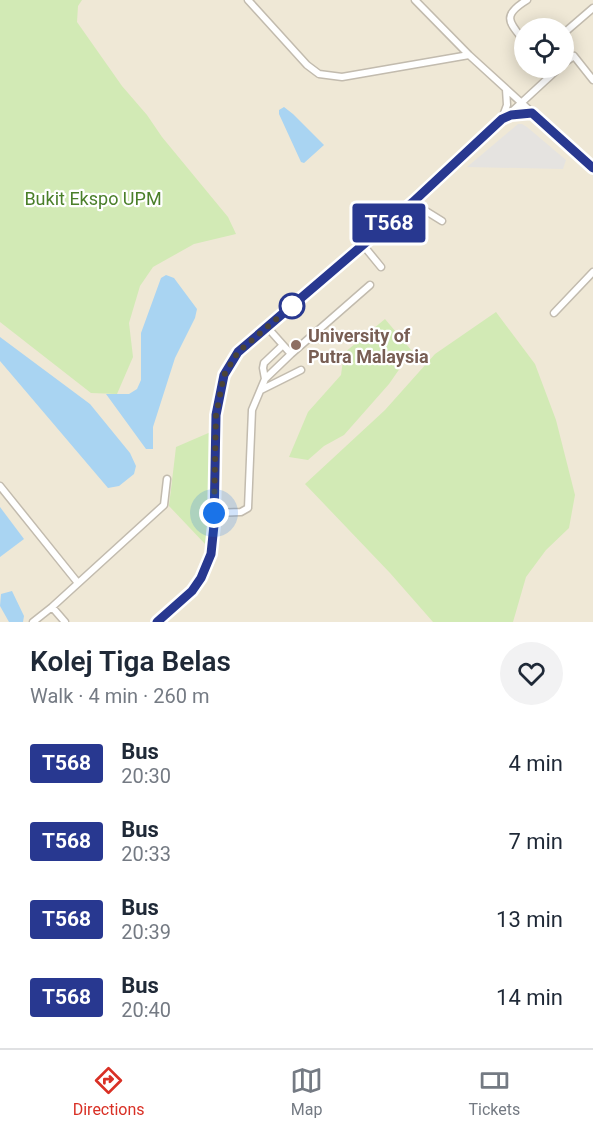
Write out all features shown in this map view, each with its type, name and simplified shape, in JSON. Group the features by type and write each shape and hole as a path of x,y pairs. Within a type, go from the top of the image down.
{"street":[{"path":"248,0 307,65 319,74 342,76 469,55"},
{"path":"414,0 520,103 593,168"},
{"path":"512,0 517,6"},
{"path":"514,28 510,17 517,6 527,0"},
{"path":"574,24 593,8"},
{"path":"574,56 593,80"},
{"path":"157,622 192,591 201,578 211,554 216,415 224,375 238,352 413,202 548,78"},
{"path":"502,119 507,105 506,89"},
{"path":"502,119 511,115 532,113"},
{"path":"413,202 442,221"},
{"path":"363,245 381,267"},
{"path":"554,313 593,272"},
{"path":"214,513 241,512 248,508 252,410 265,379 370,285"},
{"path":"267,327 291,354"},
{"path":"265,379 264,363 283,345"},
{"path":"261,390 301,370"},
{"path":"33,622 52,608 164,505 167,479"},
{"path":"0,486 78,583"},
{"path":"52,608 65,622"}],"shaded area":[{"name":"University of Putra Malaysia","path":"0,0 593,0 593,622 0,622"},
{"path":"518,124 527,127 566,160 563,169 467,167"}],"green space":[{"name":"Bukit Ekspo UPM","path":"0,0 82,0 78,6 77,22 122,86 228,217 236,234 194,244 153,267 140,286 129,323 133,357 117,394 91,393 0,322"},
{"path":"496,312 535,364 556,420 575,495 569,528 546,550 526,577 513,622 433,622 305,484 385,410 435,354"},
{"path":"385,319 412,351 389,384 344,435 324,446 308,460 289,457 308,412 341,375 344,353"},
{"path":"213,431 206,545 169,506 176,447"}],"water":[{"path":"284,107 324,145 304,163 301,162 279,114 279,110"},
{"path":"166,275 174,278 197,309 195,318 175,358 153,427 153,449 146,449 106,394 129,394 137,389 141,380 141,333 161,278"},
{"path":"0,337 90,404 130,453 136,466 134,474 119,486 108,488 0,361"},
{"path":"0,507 24,539 0,557"},
{"path":"12,591 24,616 23,622 9,622 0,606 1,594"}],"bus line":[{"name":"T568","path":"157,622 192,591 208,565 214,537 216,415 224,375 238,352 413,202 502,119 511,115 532,113 593,168"}],"place":[{"name":"University of Putra Malaysia","path":"296,345"}],"route":[{"path":"214,513 216,415 224,375 238,352 292,306"}]}
